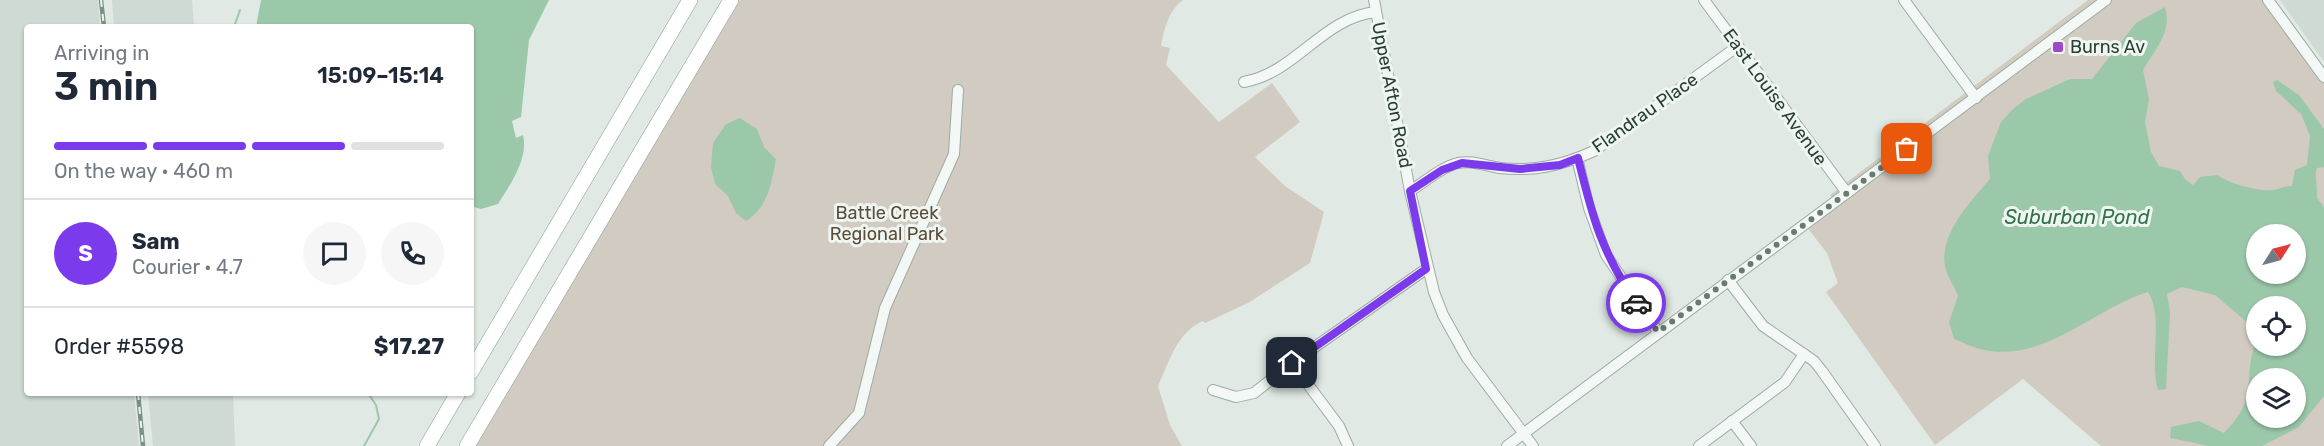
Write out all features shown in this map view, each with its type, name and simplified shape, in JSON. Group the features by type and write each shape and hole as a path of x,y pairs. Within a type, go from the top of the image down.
{"highway":[{"path":"474,367 690,0"},
{"path":"467,446 731,0"},
{"path":"427,446 456,396"}],"street":[{"name":"Upper Afton Road","path":"1374,0 1426,269 1440,308 1454,337 1533,446"},
{"name":"East Louise Avenue","path":"1704,0 1847,193"},
{"path":"1904,0 1976,98"},
{"path":"1507,446 1976,98 2104,0"},
{"path":"2268,0 2324,77"},
{"path":"1244,82 1271,72 1342,21 1375,12"},
{"name":"Flandrau Place","path":"1410,191 1442,170 1462,163 1520,169 1560,165 1594,151 1738,46"},
{"path":"829,446 859,412 885,308 954,153 958,90"},
{"path":"1578,158 1590,208 1606,255 1658,332"},
{"path":"1212,390 1227,396 1245,396 1257,391 1292,363 1426,269"},
{"path":"1728,280 1763,326 1804,354 1822,371 1875,446"},
{"path":"1698,446 1785,382 1804,354"},
{"path":"1292,363 1339,426 1348,446"},
{"path":"1732,422 1750,446"}],"shaded area":[{"path":"0,0 98,0 100,24 24,24 24,396 134,396 139,446 0,446"},
{"path":"112,0 192,0 194,24 114,24"},
{"path":"2280,0 2324,0 2324,62"},
{"path":"148,396 233,396 235,446 153,446"}],"green space":[{"name":"Battle Creek Regional Park","path":"736,0 1183,0 1171,14 1164,33 1161,46 1170,48 1166,65 1219,122 1272,83 1300,122 1255,157 1285,186 1324,212 1310,263 1248,303 1194,326 1180,340 1158,386 1170,425 1182,446 476,446 468,436"},
{"path":"2088,0 2274,0 2324,70 2324,446 2101,446 2023,379 1935,445 1826,292 1838,283 1827,253 1806,226 1835,203 1830,195"}],"water":[{"path":"261,0 549,0 529,40 521,117 512,121 516,138 523,135 521,162 498,204 481,209 474,207 474,24 257,24"},
{"name":"Suburban Pond","path":"2165,7 2167,16 2164,32 2143,70 2149,99 2145,122 2151,152 2159,166 2180,171 2193,185 2200,177 2218,175 2236,184 2260,190 2292,186 2295,170 2307,165 2310,136 2301,114 2276,91 2273,82 2277,80 2299,95 2324,129 2324,167 2317,168 2316,175 2317,198 2324,207 2324,396 2306,418 2306,368 2250,368 2252,356 2306,356 2306,296 2246,296 2246,321 2215,295 2182,287 2167,294 2170,312 2166,389 2158,390 2155,366 2155,314 2148,292 2107,310 2067,333 2025,349 2003,352 1980,349 1954,339 1949,322 1958,296 1946,270 1944,258 1946,245 1957,220 1990,179 1988,156 2001,122 2026,99 2070,79 2092,79 2136,23"},
{"path":"740,118 757,129 764,147 776,159 768,194 760,208 746,221 736,213 728,196 715,184 711,167 713,143 726,124"},
{"name":"Suburban Pond","path":"2246,398 2246,428 2297,428 2262,446 2209,446 2170,438 2171,427 2199,421 2224,433 2242,409"}],"waterway":[{"path":"235,24 240,10"},
{"path":"364,446 379,419 376,405 370,396"}],"railway":[{"path":"101,0 104,24"},
{"path":"138,396 143,446"}],"way so far":[{"path":"1636,303 1658,332 1907,149"}],"place":[{"name":"Burns Av","path":"2058,47"}],"route":[{"path":"1292,363 1426,269 1410,191 1442,170 1462,163 1474,162 1492,167 1520,169 1560,165 1578,158 1590,208 1606,255 1636,303"}]}
